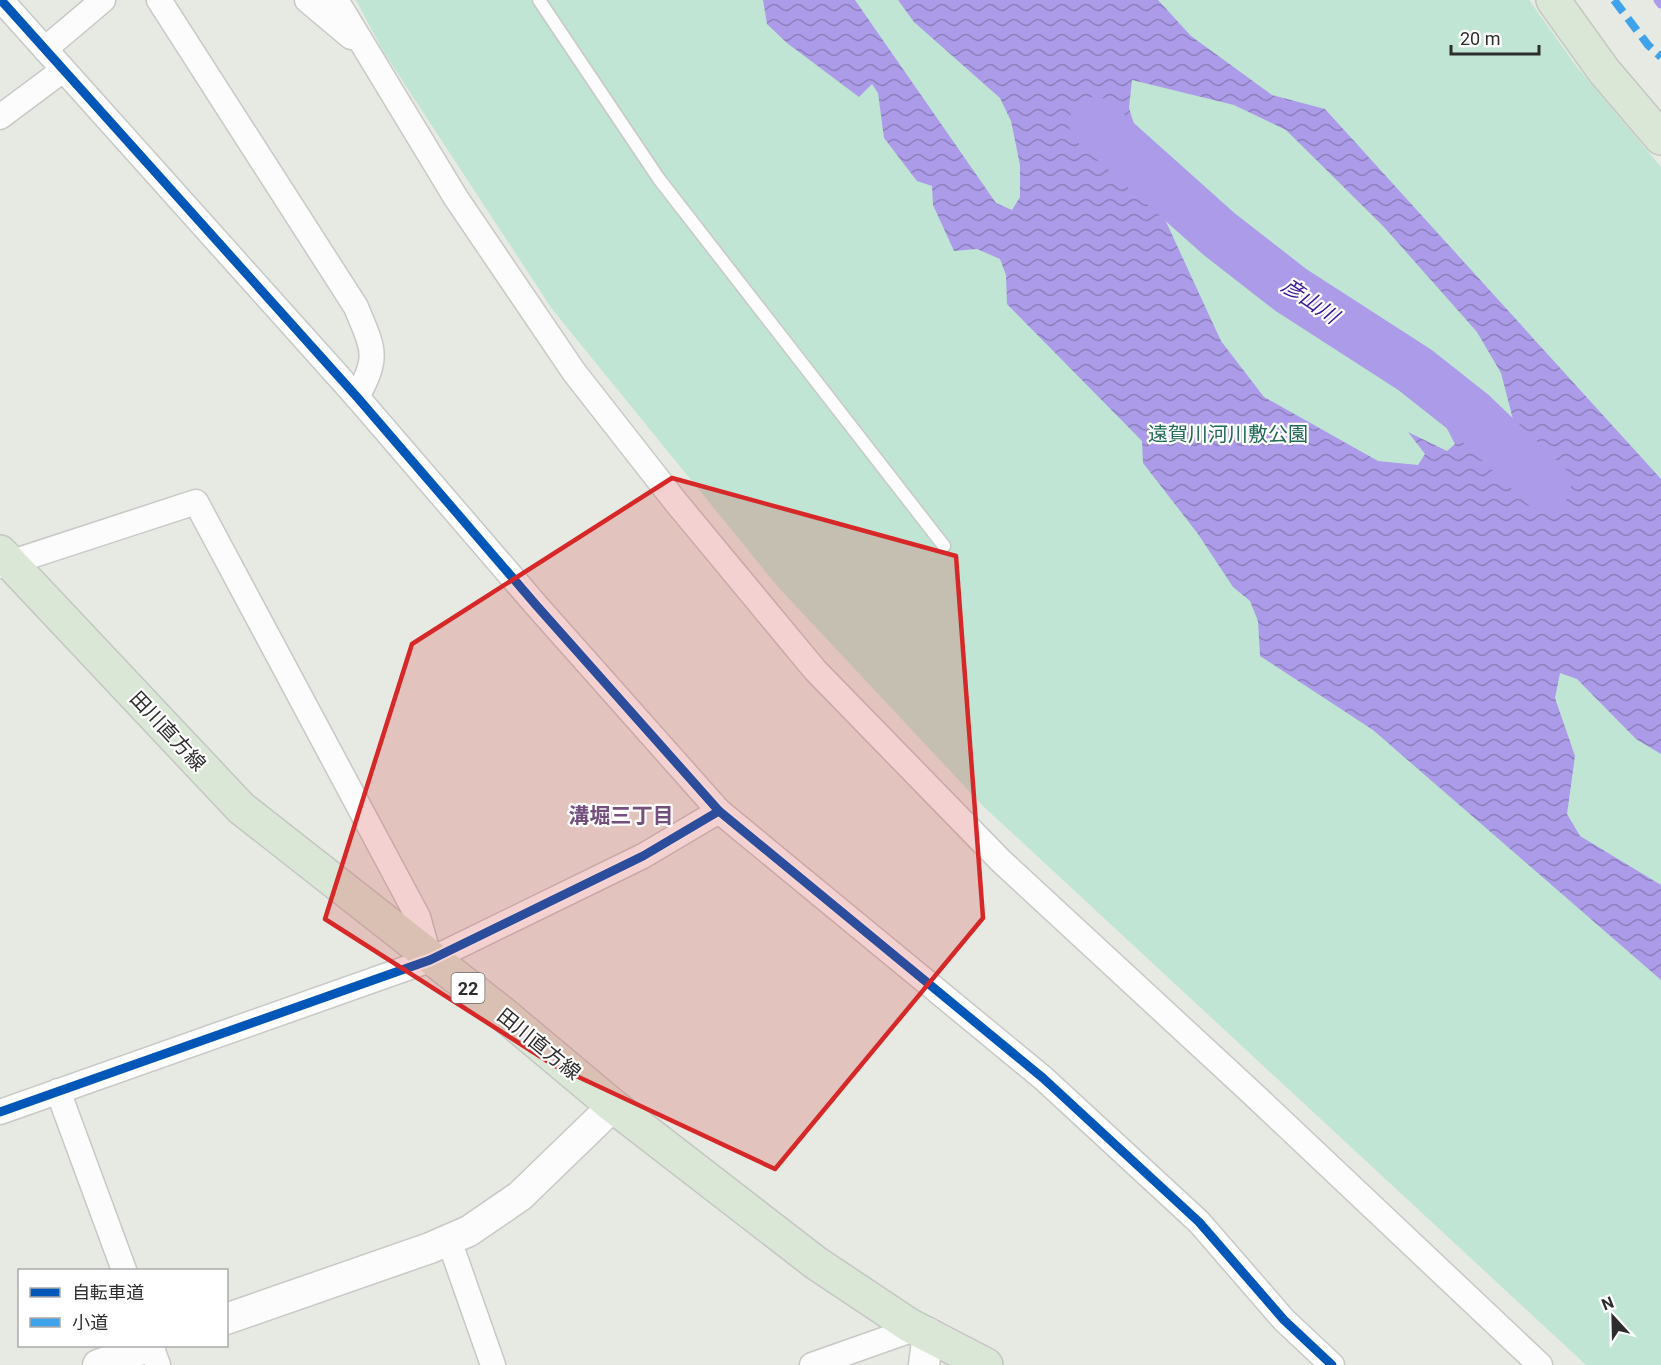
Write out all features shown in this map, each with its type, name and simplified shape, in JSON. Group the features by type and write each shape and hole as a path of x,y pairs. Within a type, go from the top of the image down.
{"main road":[{"path":"1553,0 1604,71 1661,138"},
{"name":"田川直方線","path":"3,560 241,808 430,960 502,1013 613,1106 816,1263 922,1331 986,1365"}],"street":[{"path":"1,0 357,397 528,596 719,811 1044,1078 1199,1222 1284,1320 1332,1365"},
{"path":"45,50 103,0"},
{"path":"159,0 356,307 373,356 369,375 357,397"},
{"path":"307,0 362,46"},
{"path":"336,0 456,198 574,372 675,501 815,670 1001,861 1540,1365"},
{"path":"0,117 63,70"},
{"path":"3,560 196,502 418,917 430,960"},
{"path":"0,1112 430,960 643,856 719,811"},
{"path":"58,1091 123,1269"},
{"path":"228,1318 469,1231 520,1196 613,1106"},
{"path":"448,1240 493,1365"},
{"path":"812,1365 922,1331 924,1365"},
{"path":"98,1365 147,1347"},
{"path":"150,1347 158,1365"}],"lane":[{"path":"539,0 659,179 944,546"}],"highlighted area":[{"path":"672,478 956,556 983,918 775,1169 555,1066 325,919 412,644"}],"green space":[{"name":"遠賀川河川敷公園","path":"356,0 1529,0 1577,67 1661,167 1661,1365 1586,1365 983,806 778,587 552,309 383,51"}],"water":[{"path":"763,0 855,0 996,203 1012,210 1020,197 1020,165 1011,121 1000,98 914,22 898,0 1158,0 1191,36 1272,95 1325,109 1661,479 1661,754 1636,739 1577,679 1560,673 1555,698 1575,756 1567,814 1580,836 1661,885 1661,980 1373,730 1260,656 1258,621 1250,601 1233,587 1198,534 1143,463 1142,441 1007,304 1006,275 1000,259 977,249 954,251 933,205 932,186 917,181 884,138 878,93 872,84 859,97 787,43 767,24","holes":["1132,80 1234,105 1286,130 1384,227 1477,332 1501,373 1517,435 1474,434 1442,419 1455,444 1447,451 1408,432 1425,454 1418,465 1378,461 1264,397 1221,341 1162,213 1129,108"]}],"waterway":[{"path":"1658,0 1661,4"},
{"name":"彦山川","path":"1095,123 1219,234 1291,290 1415,370 1472,415 1545,485"}],"marked path":[{"path":"1614,0 1648,45 1661,57"}],"cycle path":[{"path":"1,0 357,397 536,605 719,811 1043,1078 1199,1222 1284,1320 1332,1365"},
{"path":"0,1112 430,960 643,856 719,811"}],"district":[{"name":"溝堀三丁目","path":"621,816"}]}
